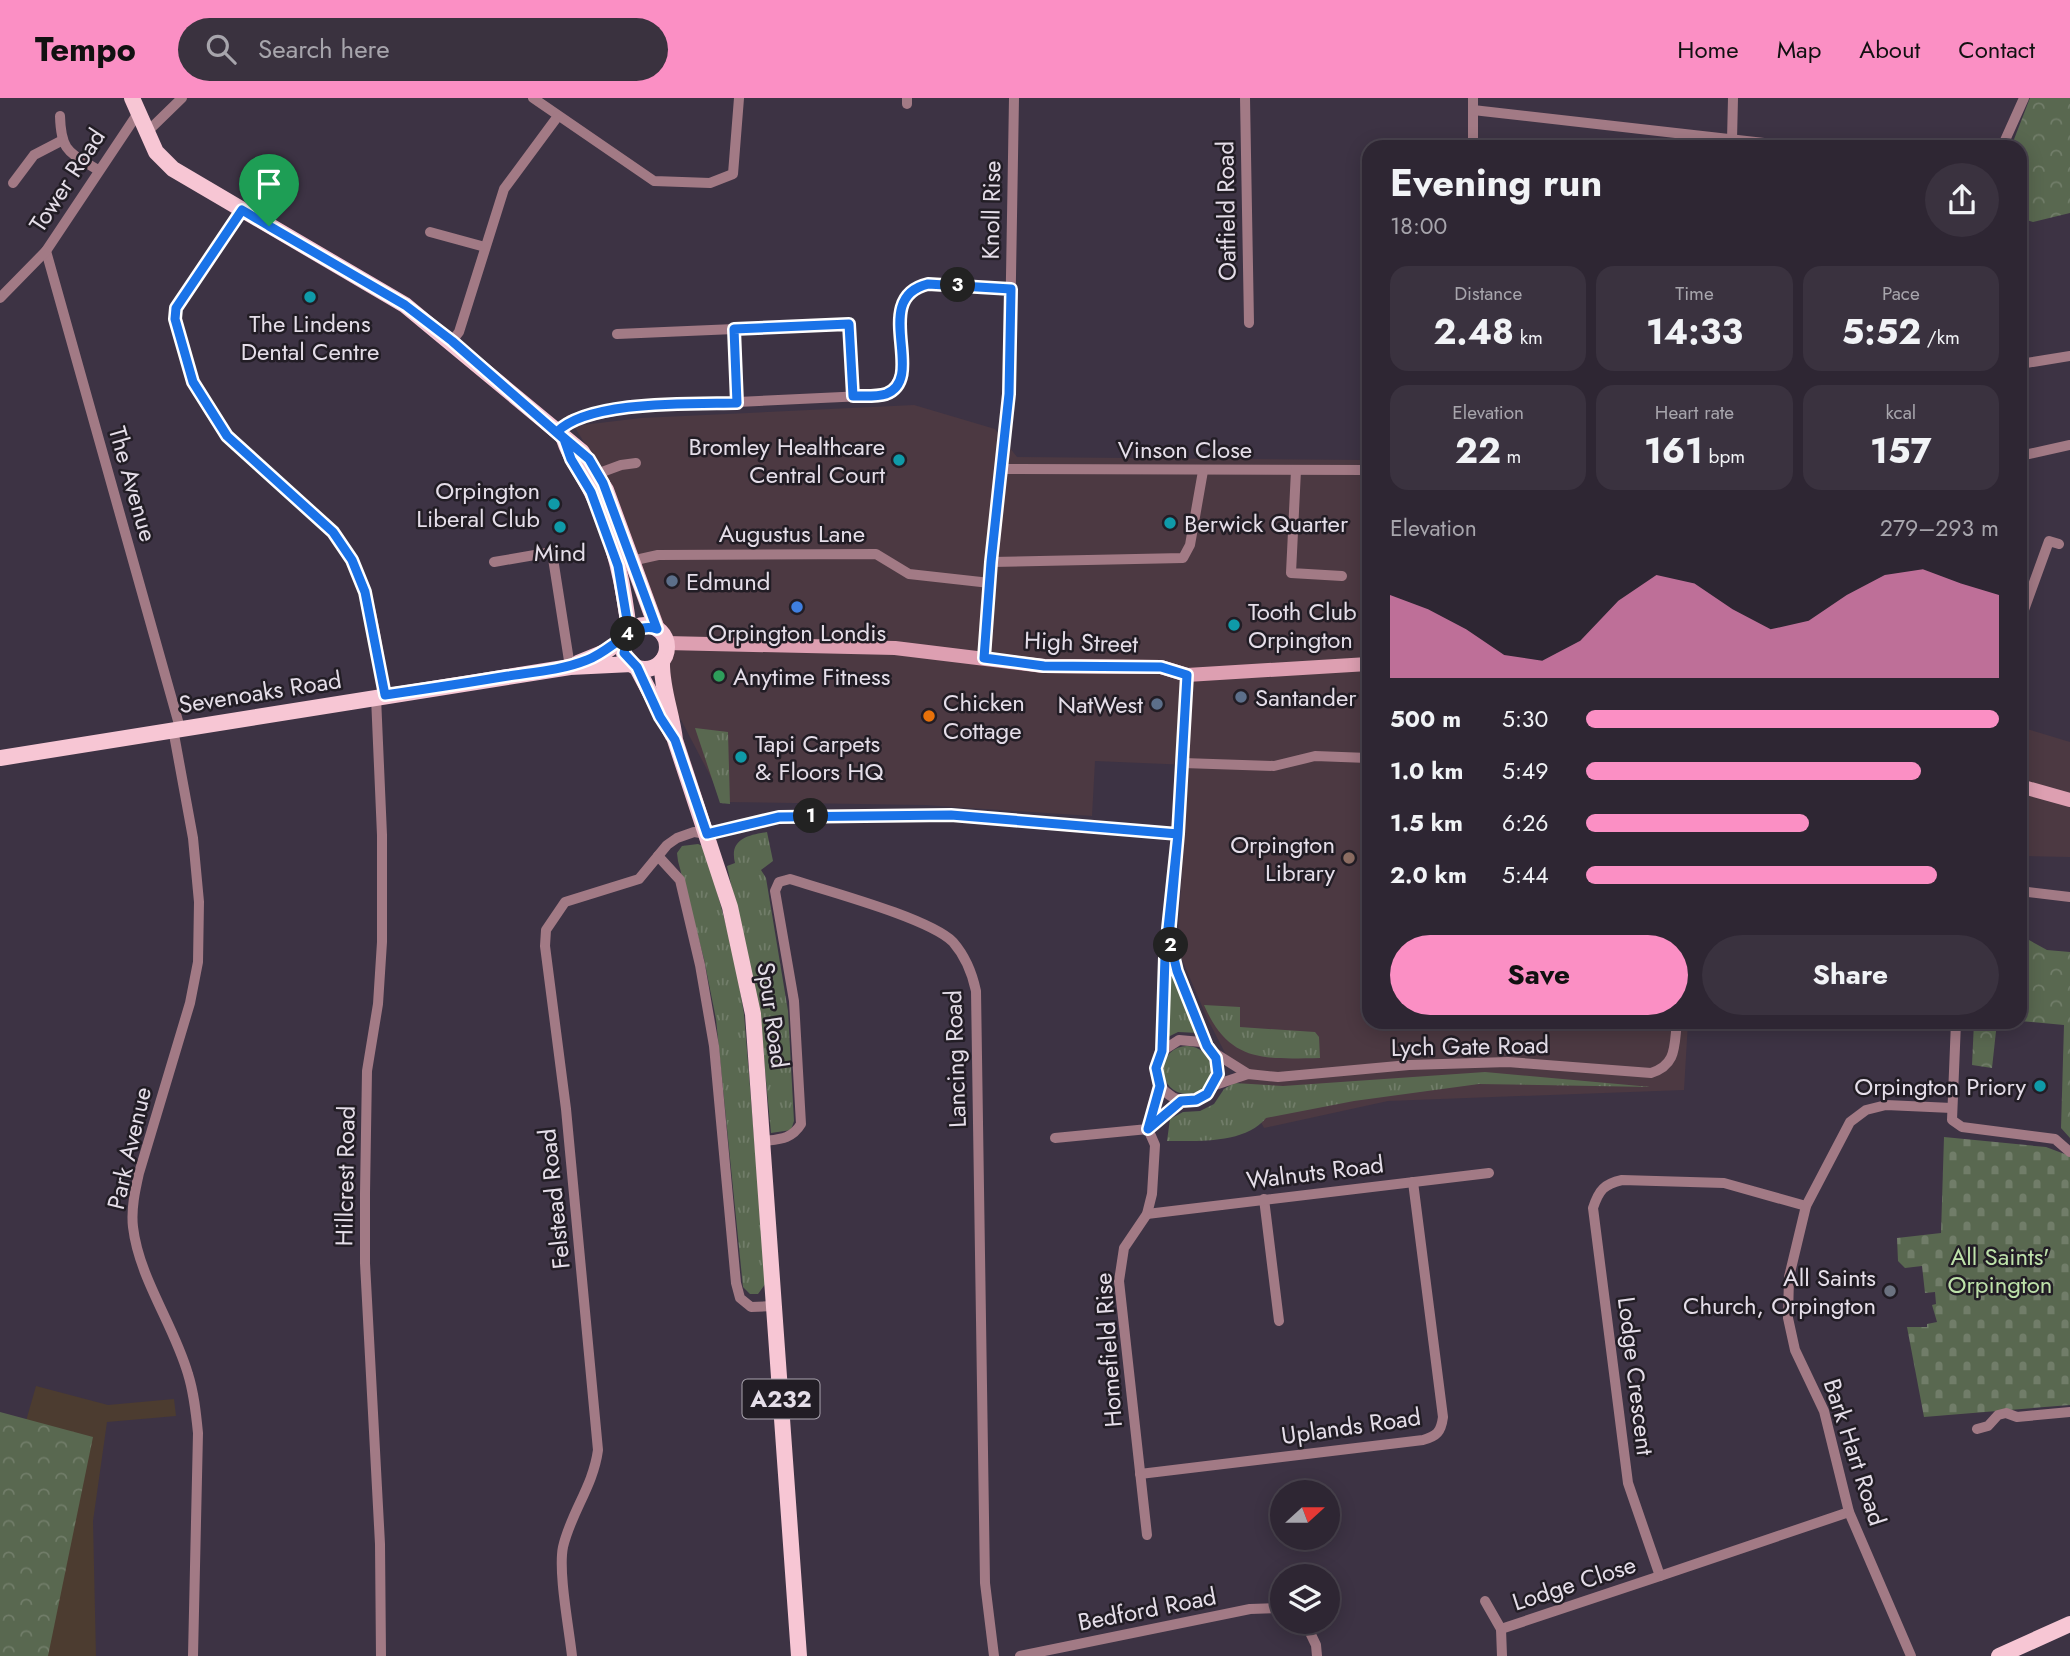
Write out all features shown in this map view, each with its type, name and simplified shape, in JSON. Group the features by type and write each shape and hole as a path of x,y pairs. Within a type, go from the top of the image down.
{"main road":[{"path":"135,105 160,158 173,169 387,293 452,341 561,435 571,459 591,477 631,561 657,629 666,643 662,661 651,668 634,666 624,653 627,635 618,566 591,477"},
{"path":"627,635 643,626 657,629"},
{"name":"Sevenoaks Road","path":"570,667 605,652 627,635"},
{"name":"Spur Road","path":"662,661 662,684 672,713 675,740 730,907 753,1014 799,1656"},
{"name":"Sevenoaks Road","path":"0,758 570,667 634,666"},
{"name":"Spur Road","path":"634,666 675,740"},
{"path":"1999,1656 2070,1624"}],"street":[{"path":"146,133 182,98"},
{"path":"533,98 654,181 710,183 733,174 739,98"},
{"name":"Knoll Rise","path":"984,658 1009,394 1014,98"},
{"name":"Oatfield Road","path":"1245,98 1248,323"},
{"path":"1473,98 1473,140"},
{"path":"1733,98 1736,140"},
{"path":"2005,140 2024,98"},
{"name":"Tower Road","path":"0,298 46,251 99,170 135,105"},
{"path":"1473,110 1720,140"},
{"path":"60,116 61,141 68,151 99,170"},
{"path":"452,341 459,332 504,189 558,116"},
{"path":"13,183 34,155 61,141"},
{"name":"Hillcrest Road","path":"242,210 176,308 175,319 193,382 227,436 314,513 333,532 352,560 365,592 381,696 382,942 368,1071 365,1194 365,1263 380,1544 381,1656"},
{"path":"430,232 485,247"},
{"name":"The Avenue","path":"46,251 177,729"},
{"path":"561,435 570,420 633,407 885,394 896,388 901,378 903,297 914,287 928,284 1011,289"},
{"path":"617,334 849,324 853,396"},
{"path":"734,329 737,403"},
{"path":"2027,363 2070,356"},
{"path":"2027,455 2070,446"},
{"path":"591,477 636,463"},
{"name":"Vinson Close","path":"1001,470 1362,470"},
{"path":"1296,470 1291,573 1342,576"},
{"path":"991,562 1183,558 1190,545 1203,471"},
{"path":"2027,602 2049,541 2059,544"},
{"path":"494,562 552,552 570,667"},
{"name":"Augustus Lane","path":"631,561 658,555 876,554 909,574 990,583"},
{"name":"High Street","path":"666,643 895,648 1044,666 1161,667 1187,675 1362,664"},
{"name":"Homefield Rise","path":"1147,1535 1119,1281 1124,1248 1147,1214 1152,1194 1155,1145 1148,1129 1160,1086 1156,1068 1162,1051 1165,957 1178,834 1187,675"},
{"name":"Park Avenue","path":"177,729 200,902 198,962 190,1003 139,1173 133,1202 133,1225 137,1248 188,1373 194,1397 198,1433 193,1656"},
{"path":"1183,763 1274,766 1315,756 1362,758"},
{"path":"2027,788 2070,800"},
{"name":"Felstead Road","path":"572,1656 562,1551 567,1534 595,1475 598,1450 580,1242 546,938 547,930 565,902 579,895 630,883 646,872 677,838 694,832 707,834 779,817 951,815 1178,834"},
{"path":"658,856 680,880 700,965 714,1046 736,1283 740,1298 751,1307 774,1306"},
{"name":"Lancing Road","path":"764,1141 796,1134 801,1124 794,1001 775,891 779,882 790,879 928,925 952,941 970,966 976,991 985,1556 993,1656"},
{"path":"2027,892 2070,897"},
{"name":"Homefield Rise","path":"1169,937 1177,971 1210,1049"},
{"name":"Lych Gate Road","path":"1215,1085 1248,1074 1278,1077 1409,1065 1508,1062 1651,1073 1665,1069 1674,1056 1676,1029"},
{"path":"1956,1029 1952,1119 1962,1127 2055,1139 2070,1152"},
{"path":"1055,1138 1148,1129 1181,1101 1202,1098 1215,1085 1218,1066 1210,1049 1185,1039 1173,1042 1162,1051"},
{"name":"Lych Gate Road","path":"1210,1049 1248,1074"},
{"path":"1160,1086 1170,1096 1181,1101"},
{"name":"Bark Hart Road","path":"1911,1656 1849,1512 1824,1411 1795,1350 1788,1318 1789,1277 1806,1206 1850,1122 1866,1110 1886,1105 1952,1108"},
{"name":"Walnuts Road","path":"1147,1214 1489,1173"},
{"name":"Lodge Crescent","path":"1660,1576 1628,1483 1593,1208 1598,1192 1608,1183 1622,1180 1724,1183 1806,1206"},
{"name":"Uplands Road","path":"1140,1474 1423,1440 1435,1436 1441,1429 1443,1417 1413,1182"},
{"path":"1265,1199 1279,1321"},
{"path":"1976,1429 1987,1426 1998,1415 2006,1413 2017,1416 2070,1412"},
{"path":"1660,1576 1849,1512"},
{"name":"Lodge Close","path":"1501,1629 1660,1576"},
{"name":"Lodge Close","path":"1485,1601 1501,1629 1502,1656"},
{"name":"Bedford Road","path":"1020,1656 1250,1609 1270,1608"},
{"path":"1312,1634 1317,1656"}],"shaded area":[{"path":"914,405 995,429 1017,457 1362,460 1362,1029 1688,1029 1684,1090 1388,1101 1264,1128 1208,1020 1177,948 1189,765 1095,761 1092,816 925,805 724,802 669,697 663,672 670,664 671,639 665,626 653,618 603,473 574,426 641,418"},
{"path":"2027,729 2070,742 2070,857 2027,856"},
{"path":"36,1386 108,1405 174,1399 176,1416 107,1422 93,1521 96,1656 0,1656 0,1414 26,1421"}],"green space":[{"path":"2030,98 2070,98 2070,213 2033,222 2027,220 2027,140 2014,140"},
{"path":"695,728 728,732 730,804 720,803"},
{"path":"767,832 773,861 761,870 766,878 788,1011 794,1121 791,1130 771,1133 760,1017 727,866 735,863 737,843"},
{"path":"698,844 705,847 734,955 744,1014 766,1283 758,1294 750,1294 743,1287 716,1019 704,959 678,861 677,853 682,846"},
{"path":"2027,939 2047,950 2070,952 2070,1138 2061,1128 2064,1025 2027,1022"},
{"path":"1170,966 1199,1033 1178,1032 1166,1038"},
{"path":"1204,1005 1240,1007 1240,1027 1315,1032 1319,1037 1320,1058 1282,1058 1250,1054 1225,1038"},
{"path":"1974,1029 1996,1029 1992,1068 1972,1065"},
{"path":"1187,1046 1196,1047 1204,1053 1210,1061 1210,1079 1204,1087 1196,1093 1187,1094 1178,1093 1170,1087 1164,1079 1163,1070 1164,1061 1170,1053 1178,1047"},
{"path":"1485,1072 1651,1087 1479,1084 1354,1101 1266,1118 1246,1133 1233,1137 1167,1141 1170,1119 1183,1112 1200,1111 1214,1104 1224,1089 1234,1083 1283,1086"},
{"name":"All Saints' Orpington","path":"1944,1137 2046,1147 2070,1156 2070,1405 1924,1417 1907,1327 1927,1327 1927,1324 1937,1322 1932,1305 1936,1304 1935,1292 1925,1293 1922,1266 1905,1268 1898,1261 1897,1238 1941,1233"},
{"path":"0,1412 93,1437 48,1656 0,1656"}],"place":[{"name":"The Lindens Dental Centre","path":"310,297"},
{"name":"Bromley Healthcare Central Court","path":"899,460"},
{"name":"Orpington Liberal Club","path":"554,504"},
{"name":"Berwick Quarter","path":"1170,523"},
{"name":"Mind","path":"560,527"},
{"name":"Edmund","path":"672,581"},
{"name":"Orpington Londis","path":"797,607"},
{"name":"Tooth Club Orpington","path":"1234,625"},
{"name":"Anytime Fitness","path":"719,676"},
{"name":"Santander","path":"1241,697"},
{"name":"NatWest","path":"1157,704"},
{"name":"Chicken Cottage","path":"929,716"},
{"name":"Tapi Carpets & Floors HQ","path":"741,757"},
{"name":"Orpington Library","path":"1349,858"},
{"name":"Orpington Priory","path":"2040,1086"},
{"name":"All Saints Church, Orpington","path":"1890,1291"}],"route":[{"path":"269,226 242,210 180,298 175,319 193,382 227,436 333,532 352,560 365,592 385,695 570,667 614,647 629,632 635,628 650,626 657,629 607,490 589,459 557,432 566,422 633,407 737,403 734,329 849,324 853,396 885,394 896,388 901,378 903,297 914,287 928,284 1011,289 1009,394 984,658 1044,666 1161,667 1187,675 1178,834 1169,937 1177,971 1207,1046 1216,1058 1218,1074 1211,1090 1202,1098 1181,1101 1148,1129 1160,1086 1156,1068 1162,1051 1165,957 1169,937 1175,857 1178,834 951,815 779,817 727,827 707,834 675,740 660,717 637,667 624,653 625,638 629,632 625,594 618,566 591,492 571,459 564,439 452,341 405,305 269,226"}]}
